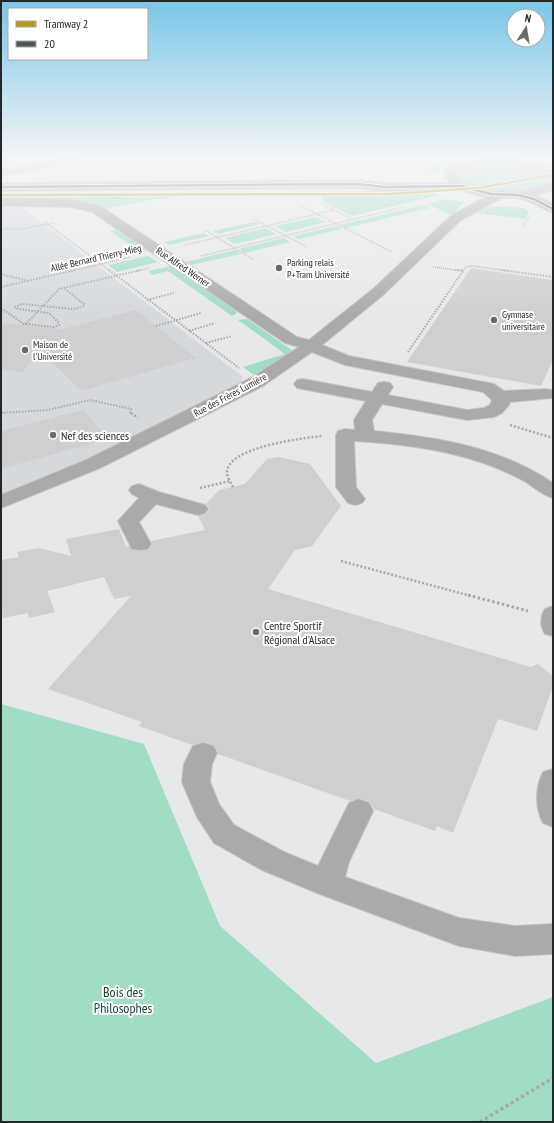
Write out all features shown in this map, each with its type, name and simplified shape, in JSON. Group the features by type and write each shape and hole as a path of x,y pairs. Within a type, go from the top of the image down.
{"street":[{"name":"Rue Alfred Werner","path":"98,210 291,340 311,346 345,360 488,388 500,397"},
{"name":"Rue des Frères Lumière","path":"1,502 93,464 258,382 311,346 378,292 466,210"},
{"path":"366,436 363,420 395,370"},
{"path":"303,384 467,415 477,415 496,409 500,405 500,397 546,394"},
{"path":"355,499 346,487 345,435 427,443 487,458 541,482 553,492"},
{"path":"140,544 128,521 146,493 198,510"},
{"path":"203,754 198,764 196,782 206,809 224,834 273,861 328,884 459,932 515,942 553,939"},
{"path":"553,780 551,801 553,815"},
{"path":"328,884 334,862 359,811"}],"path":[{"path":"310,210 394,253"},
{"name":"Allée Bernard Thierry-Mieg","path":"1,287 332,210"},
{"path":"335,210 352,219"},
{"path":"26,324 58,290 64,288 388,210"},
{"path":"42,219 205,344 258,382"},
{"path":"254,219 307,247"},
{"path":"1,229 22,229 51,223"},
{"path":"204,230 254,260"},
{"path":"412,259 421,260 418,264 463,271"},
{"path":"395,370 466,267 472,266 553,277"},
{"path":"1,274 28,281"},
{"path":"1,308 8,315 26,324 54,327 59,325 59,323 49,313 18,309 15,307 22,304 74,309 84,306 84,304 64,288"},
{"path":"147,300 174,293"},
{"path":"156,326 201,313"},
{"path":"188,331 215,323"},
{"path":"205,344 232,336"},
{"path":"1,413 48,410 90,400 131,409"},
{"path":"477,415 553,438"},
{"path":"233,487 227,473 230,464 241,456 278,442 304,437 345,435"},
{"path":"200,488 230,481"},
{"path":"341,561 553,620"},
{"path":"480,1122 553,1078"}],"shaded area":[{"path":"1,210 26,210 243,377 239,386 1,503"}],"green space":[{"path":"340,210 375,210 352,216"},
{"path":"401,210 420,210 346,228 340,225"},
{"path":"441,210 456,210 451,215"},
{"path":"483,210 527,210 529,212 525,219 477,213"},
{"path":"315,217 326,222 286,232 276,226"},
{"path":"255,222 260,224 218,234 213,231"},
{"path":"336,226 342,229 299,239 293,236"},
{"path":"266,228 276,234 235,244 225,238"},
{"path":"118,230 148,250 126,256 121,252 136,249 110,231"},
{"path":"204,233 209,236 169,245 164,242"},
{"path":"284,238 290,242 245,253 239,249"},
{"path":"235,250 241,254 191,265 186,262"},
{"path":"148,256 158,262 117,272 108,265"},
{"path":"171,266 237,313 232,316 168,271 152,275 148,271"},
{"path":"247,319 293,351 258,378 243,367 285,354 238,320"},
{"name":"Bois des Philosophes","path":"1,704 144,744 220,926 376,1063 553,997 553,1122 1,1122"}],"building":[{"name":"Gymnase universitaire","path":"471,268 553,280 553,360 541,386 407,362"},
{"name":"Maison de l'Université","path":"136,310 196,358 81,391 40,351 22,372 1,370 1,323 62,329"},
{"name":"Nef des sciences","path":"83,410 108,439 1,469 1,431"},
{"name":"Centre Sportif Régional d'Alsace","path":"280,457 310,464 341,506 312,546 295,550 268,589 531,667 538,664 553,676 553,686 537,731 498,719 453,833 437,826 435,831 374,809 370,802 360,798 350,801 218,754 213,745 203,742 192,745 139,726 142,722 48,689 131,596 114,599 104,577 47,591 55,612 29,618 28,613 3,618 1,604 1,560 19,557 17,552 39,548 71,556 66,539 119,529 126,547 129,546 132,550 140,551 149,550 152,545 151,541 205,530 198,516 206,514 210,509 206,504 219,490 245,484 267,459"}],"place":[{"name":"Parking relais P+Tram Université","path":"279,268"},
{"name":"Gymnase universitaire","path":"494,320"},
{"name":"Maison de l'Université","path":"25,350"},
{"name":"Nef des sciences","path":"53,435"},
{"name":"Centre Sportif Régional d'Alsace","path":"256,632"}]}
